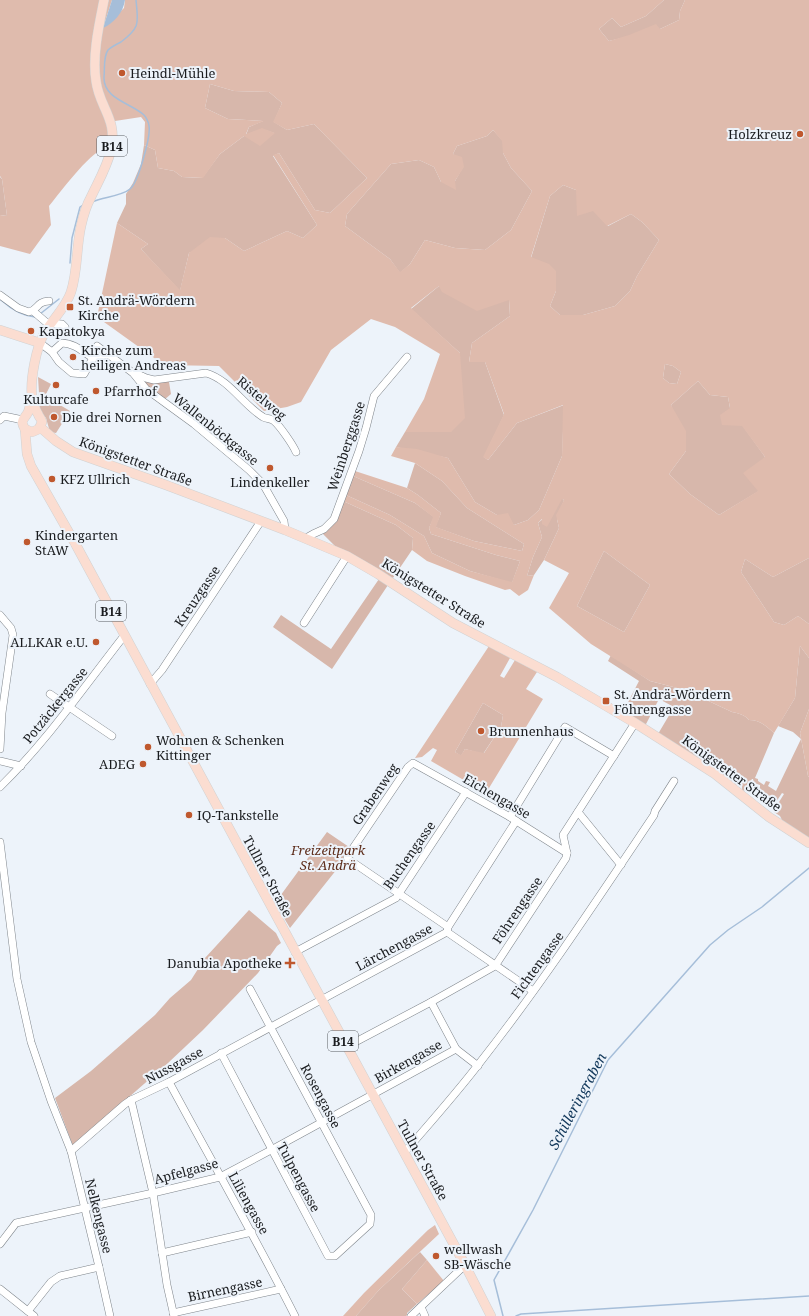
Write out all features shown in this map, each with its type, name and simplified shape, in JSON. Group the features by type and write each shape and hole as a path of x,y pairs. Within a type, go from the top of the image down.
{"main road":[{"name":"B14","path":"25,429 23,426 32,397 34,367 40,343 71,292 81,227 88,204 108,159 112,140 110,120 98,90 95,72 95,58 104,0"},
{"path":"0,330 40,343"},
{"name":"B14","path":"32,397 42,422 38,429"},
{"path":"25,417 32,412 38,414"},
{"path":"25,429 30,432 38,429"},
{"name":"Tullner Straße","path":"25,429 27,454 31,466 465,1265 491,1316"},
{"path":"27,447 38,429"},
{"name":"Königstetter Straße","path":"38,429 73,452 285,530 347,556 378,574 453,623 557,677 635,722 715,774 764,813 809,843"}],"street":[{"path":"0,294 18,308 37,314 47,323 62,324 65,326"},
{"path":"37,314 40,303 49,301"},
{"path":"40,343 52,352 58,362 72,374 84,374 93,358 109,354"},
{"path":"52,352 62,343 67,343 93,358"},
{"name":"Wallenböckgasse","path":"97,346 133,372 146,389 249,470 263,484 284,521 285,530"},
{"name":"Weinberggasse","path":"306,538 324,529 334,519 359,451 374,396 407,357"},
{"name":"Ristelweg","path":"133,372 154,380 206,373 213,375 232,388 264,417 274,420 296,452"},
{"path":"0,420 4,416 25,417"},
{"name":"Kreuzgasse","path":"150,684 162,670 261,521"},
{"path":"304,623 347,556"},
{"path":"0,615 11,628 13,635 2,713 0,749"},
{"name":"Potzäckergasse","path":"0,786 21,766 70,708 124,636"},
{"path":"50,694 112,736"},
{"path":"567,853 563,835 635,722"},
{"name":"Lärchengasse","path":"297,1012 447,929 513,819 565,727 614,756"},
{"path":"0,761 21,766"},
{"name":"Eichengasse","path":"413,763 513,819 567,853"},
{"name":"Grabenweg","path":"399,894 347,857 408,767 413,763"},
{"name":"Fichtengasse","path":"404,1153 478,1066 533,991 621,865 654,815 674,781"},
{"name":"Buchengasse","path":"295,952 396,898 466,792"},
{"path":"578,812 621,865"},
{"name":"Nelkengasse","path":"0,842 1,864 17,979 31,1042 44,1082 71,1151 110,1316"},
{"name":"Föhrengasse","path":"346,1047 495,966 566,858 567,853"},
{"path":"399,894 495,966 533,991"},
{"name":"Rosengasse","path":"250,989 371,1215"},
{"path":"431,1002 456,1049 478,1066"},
{"name":"Nussgasse","path":"71,1151 131,1100 169,1082 297,1012"},
{"name":"Birkengasse","path":"372,1095 456,1049"},
{"name":"Tulpengasse","path":"221,1053 328,1256 335,1256 370,1224 371,1215"},
{"name":"Liliengasse","path":"169,1082 252,1232 295,1316"},
{"name":"Apfelgasse","path":"0,1244 16,1223 153,1193 220,1176 372,1095"},
{"path":"131,1100 153,1193 162,1253 174,1314"},
{"path":"162,1253 252,1232"},
{"path":"411,1316 465,1265"},
{"path":"0,1289 31,1314 51,1282 60,1276 99,1267"},
{"name":"Birnengasse","path":"174,1314 281,1289"},
{"path":"421,1307 425,1316"}],"green space":[{"path":"664,0 685,0 680,11 679,20 660,29 609,41 599,29 612,18 621,27 646,16"},
{"path":"210,84 234,91 269,92 282,103 274,122 287,130 314,124 367,178 330,213 315,210 279,153 273,156 317,225 303,238 287,231 244,251 225,238 189,253 180,291 141,249 148,244 117,223 126,204 126,194 133,183 141,164 144,145 155,150 158,168 174,171 182,177 202,178 220,154 244,136 274,133 262,129 246,135 249,127 263,121 228,119 205,108"},
{"path":"493,130 503,141 503,153 511,168 532,191 511,230 485,250 455,248 425,240 410,264 400,273 390,259 345,226 347,214 391,164 419,160 434,167 441,182 455,181 463,167 453,154 457,146 487,136"},
{"path":"0,177 2,179 7,216 0,215"},
{"path":"563,185 576,190 608,226 631,214 642,222 659,240 637,276 630,291 615,306 583,315 560,315 550,306 556,291 531,258 550,196"},
{"path":"439,286 509,300 510,316 472,343 469,362 485,362 504,415 484,457 488,460 517,423 564,405 562,456 539,510 528,520 514,525 475,502 448,458 396,447 405,432 451,432 460,353 411,309"},
{"path":"665,364 673,366 681,372 677,384 669,383 663,378"},
{"path":"139,376 154,381 169,382 171,394 164,400 148,387"},
{"path":"38,377 51,384 45,396 70,411 56,433 50,432 46,418 37,404 39,393"},
{"path":"698,381 710,395 728,397 730,408 765,457 759,491 719,515 690,494 669,474 686,451 671,405"},
{"path":"415,463 442,481 467,508 524,544 522,551 474,541 435,527 441,513 407,488"},
{"path":"353,476 415,503 434,517 429,528 431,534 496,555 520,561 512,583 470,571 432,553 424,536 390,515 346,495"},
{"path":"561,498 564,500 557,519 559,528 544,560 534,575 527,576 533,557 542,537 538,523 556,508"},
{"path":"343,501 396,525 413,538 412,550 393,578 336,547 323,534 335,520"},
{"path":"604,551 650,585 624,632 577,606"},
{"path":"809,558 809,624 798,616 784,625 774,622 741,572 745,559 773,577"},
{"path":"379,579 388,585 332,669 273,627 281,615 331,649"},
{"path":"800,646 809,658 809,709 800,733 809,777 809,839 782,820 780,816 774,812 784,794 782,793 774,805 777,800 774,799 769,805 764,800 765,795 760,790 756,789 753,794 750,793 754,786 760,788 760,785 754,783 753,779 744,791 742,790 742,779 736,778 737,786 720,773 724,767 714,758 709,764 658,734 674,707 659,699 645,726 623,712 639,681 608,661 611,655 650,681 685,690 732,712 741,714 749,720 760,722 774,733 755,778 764,785 766,781 770,782 768,786 776,791 801,739 793,732 778,726 795,698"},
{"path":"483,703 503,715 501,727 483,754 465,749 461,756 455,752"},
{"name":"Freizeitpark St. Andrä","path":"327,832 349,847 343,858 347,863 337,869 290,928 275,903"},
{"path":"249,910 276,933 281,943 277,946 258,973 203,1030 168,1063 73,1146 55,1098 91,1071 155,1015 170,998 191,980 205,958"},
{"path":"420,1252 427,1260 402,1289 417,1304 407,1313 406,1316 356,1316 379,1290"}],"shaded area":[{"path":"0,0 112,0 103,28 124,8 125,0 664,0 646,16 621,27 612,18 599,29 609,41 656,24 660,29 679,20 680,11 685,0 809,0 809,558 773,577 745,559 741,572 774,622 784,625 798,616 809,624 809,658 800,646 795,698 774,733 760,722 749,720 741,714 732,712 685,690 650,681 591,644 549,608 569,573 544,560 559,528 556,515 564,500 562,499 547,527 542,524 542,519 538,523 542,537 533,557 527,576 534,575 528,590 519,596 510,589 505,590 427,561 412,550 413,538 396,525 343,501 346,495 390,515 424,536 432,553 470,571 512,582 520,561 496,555 431,534 429,528 433,517 415,503 353,476 355,471 407,488 441,513 436,527 474,541 522,551 524,544 467,508 442,481 415,463 391,456 396,447 417,449 448,458 475,502 497,515 508,513 514,525 528,520 539,510 562,456 563,405 517,423 488,460 483,457 504,414 485,362 469,362 472,343 510,316 509,300 477,311 442,292 439,286 411,308 460,353 465,418 451,432 405,432 424,399 440,354 395,327 371,319 331,350 301,402 287,407 264,411 219,366 164,365 97,317 117,223 148,244 141,249 180,290 189,253 210,237 225,238 244,251 287,231 303,238 317,225 273,155 279,153 315,210 330,213 367,178 314,124 287,130 273,122 282,103 269,92 234,91 210,84 205,108 228,119 264,121 249,127 246,134 262,128 275,133 260,146 244,136 220,154 203,178 182,177 174,171 158,168 155,150 144,145 145,122 141,117 115,121 105,147 90,158 49,206 51,225 30,254 0,246 0,215 7,216 2,179 0,176","holes":["493,130 502,141 503,153 511,168 532,191 511,230 485,250 455,248 425,240 410,264 400,272 390,259 345,226 347,214 391,164 419,160 434,167 441,182 456,190 455,181 464,167 462,157 453,154 457,146 487,136","563,185 576,190 577,216 593,211 607,226 631,214 642,222 659,240 637,276 630,291 615,306 583,315 560,315 550,306 556,291 556,271 549,264 531,257 550,196","665,364 673,366 681,372 677,384 669,383 663,378","698,381 710,395 728,397 730,408 720,415 722,425 742,426 765,457 743,473 758,491 719,515 690,494 669,474 686,451 686,431 671,405","604,551 650,585 624,632 577,606"]},
{"path":"489,646 510,658 500,676 504,678 515,660 537,672 526,689 543,699 486,793 431,761 437,750 433,748 422,757 415,758","holes":["483,703 503,715 501,727 484,753 465,749 461,755 455,752"]},
{"path":"809,709 809,777 800,733"},
{"path":"435,1225 439,1234 379,1290 356,1316 343,1316 364,1293 428,1230"},
{"path":"427,1260 444,1281 417,1304 402,1289"}],"water":[{"path":"112,0 125,0 124,5 117,17 103,28"}],"waterway":[{"path":"92,202 130,189 137,178 146,149 149,125 144,115 113,96 108,91 104,77 106,53 127,37 137,24 136,0"},
{"path":"70,263 72,238 80,207 83,205"},
{"path":"40,314 59,299"},
{"path":"1,300 17,312 35,317"},
{"name":"Schilleringraben","path":"503,1316 494,1280 533,1210 608,1060 710,945 728,930 762,907 809,868"},
{"path":"516,1316 521,1314 809,1296"}],"place":[{"name":"Heindl-Mühle","path":"122,73"},
{"name":"Holzkreuz","path":"800,134"},
{"name":"St. Andrä-Wördern Kirche","path":"70,307"},
{"name":"Kapatokya","path":"31,331"},
{"name":"Kirche zum heiligen Andreas","path":"73,357"},
{"name":"Kulturcafe","path":"56,385"},
{"name":"Pfarrhof","path":"96,391"},
{"name":"Die drei Nornen","path":"54,417"},
{"name":"Lindenkeller","path":"270,468"},
{"name":"KFZ Ullrich","path":"52,479"},
{"name":"Kindergarten StAW","path":"27,542"},
{"name":"ALLKAR e.U.","path":"96,642"},
{"name":"St. Andrä-Wördern Föhrengasse","path":"606,701"},
{"name":"Brunnenhaus","path":"481,731"},
{"name":"Wohnen & Schenken Kittinger","path":"148,747"},
{"name":"ADEG","path":"143,764"},
{"name":"IQ-Tankstelle","path":"189,815"},
{"name":"Danubia Apotheke","path":"290,963"},
{"name":"wellwash SB-Wäsche","path":"436,1256"}]}
